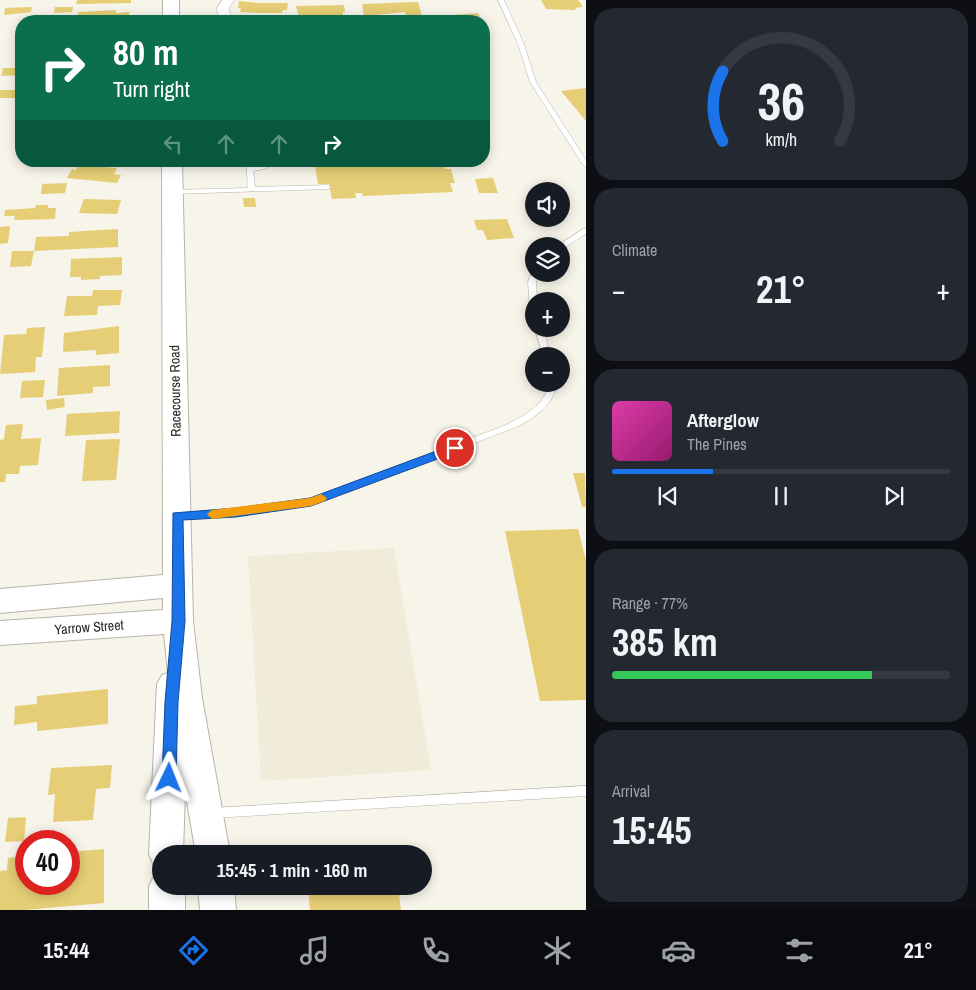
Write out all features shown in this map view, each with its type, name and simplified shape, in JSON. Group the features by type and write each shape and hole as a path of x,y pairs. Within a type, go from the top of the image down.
{"street":[{"path":"170,0 171,15"},
{"path":"224,15 223,8 228,0"},
{"name":"Racecourse Road","path":"166,845 171,702 178,621 172,167"},
{"path":"0,601 178,585"},
{"name":"Racecourse Road","path":"178,621 186,698 204,813 211,845"},
{"name":"Yarrow Street","path":"0,633 178,621"},
{"path":"166,895 167,910"},
{"path":"217,895 218,910"}],"lane":[{"path":"502,0 521,44 533,82 586,165"},
{"path":"250,167 252,190"},
{"path":"172,192 328,187"},
{"path":"570,241 586,231"},
{"path":"177,516 236,513 311,502 508,428 530,416 545,403 552,392"},
{"path":"204,813 586,791"}],"shaded area":[{"path":"394,548 431,770 261,781 248,556"}],"building":[{"path":"77,0 131,0 131,3 76,4"},
{"path":"541,0 578,0 583,7 575,8 576,10 546,9"},
{"path":"239,1 288,3 287,10 283,10 282,13 259,13 240,12 241,8 238,8"},
{"path":"418,2 422,15 406,15 405,12 364,15 362,4"},
{"path":"344,5 345,12 343,12 343,15 298,15 296,6"},
{"path":"32,7 31,12 4,15 5,8"},
{"path":"55,7 73,7 72,12 54,13"},
{"path":"116,10 116,13 129,12 129,15 78,15 78,12"},
{"path":"478,13 479,15 451,15"},
{"path":"3,68 15,68 15,75 1,76"},
{"path":"586,88 586,121 561,91"},
{"path":"0,90 15,90 15,98 0,98"},
{"path":"77,167 117,168 114,174 121,175 117,183 67,178 72,169 76,170"},
{"path":"315,167 444,167 445,169 451,169 455,183 450,183 453,192 363,196 362,193 355,193 356,198 332,199 329,184 318,184"},
{"path":"493,178 498,193 479,193 475,179"},
{"path":"67,183 65,193 41,194 42,184"},
{"path":"243,198 255,198 256,207 244,207"},
{"path":"84,199 121,200 117,214 79,213"},
{"path":"36,205 48,205 48,208 56,208 55,219 14,220 15,216 4,216 5,210 35,208"},
{"path":"507,219 514,238 487,240 483,230 477,230 474,220"},
{"path":"10,226 8,243 0,244 0,227"},
{"path":"118,229 118,247 34,251 36,237 69,236 69,232"},
{"path":"12,251 34,251 31,266 10,267"},
{"path":"122,257 122,275 100,276 100,279 81,280 81,277 70,277 71,259"},
{"path":"93,290 122,290 120,305 98,306 97,315 64,316 67,296 92,296"},
{"path":"119,326 119,353 96,355 96,350 63,352 64,333"},
{"path":"45,327 42,357 36,357 35,372 0,374 4,335 26,334 27,328"},
{"path":"110,365 110,386 93,387 93,393 57,396 59,368"},
{"path":"45,380 43,397 20,398 22,381"},
{"path":"64,398 65,407 47,410 46,400"},
{"path":"120,411 119,433 65,436 67,414"},
{"path":"23,424 21,439 41,438 38,465 20,466 19,474 6,474 5,482 0,482 0,440 4,439 6,425"},
{"path":"120,439 116,480 82,481 86,440"},
{"path":"573,473 585,473 586,507 582,507"},
{"path":"578,529 586,560 586,700 540,701 505,531"},
{"path":"108,689 108,724 37,731 37,722 14,725 15,706 37,704 37,696"},
{"path":"112,765 110,788 96,789 93,820 53,822 55,794 48,795 51,768"},
{"path":"26,817 25,830 15,830 15,841 5,842 8,818"},
{"path":"104,849 104,903 25,910 0,910 0,871 7,870 8,858 15,857 15,895 80,895 80,851"},
{"path":"309,895 399,895 401,910 310,910"}],"slow traffic":[{"path":"212,514 236,513 311,502 321,498"}],"route":[{"path":"169,778 171,702 178,621 177,516 236,513 311,502 455,448"}]}
